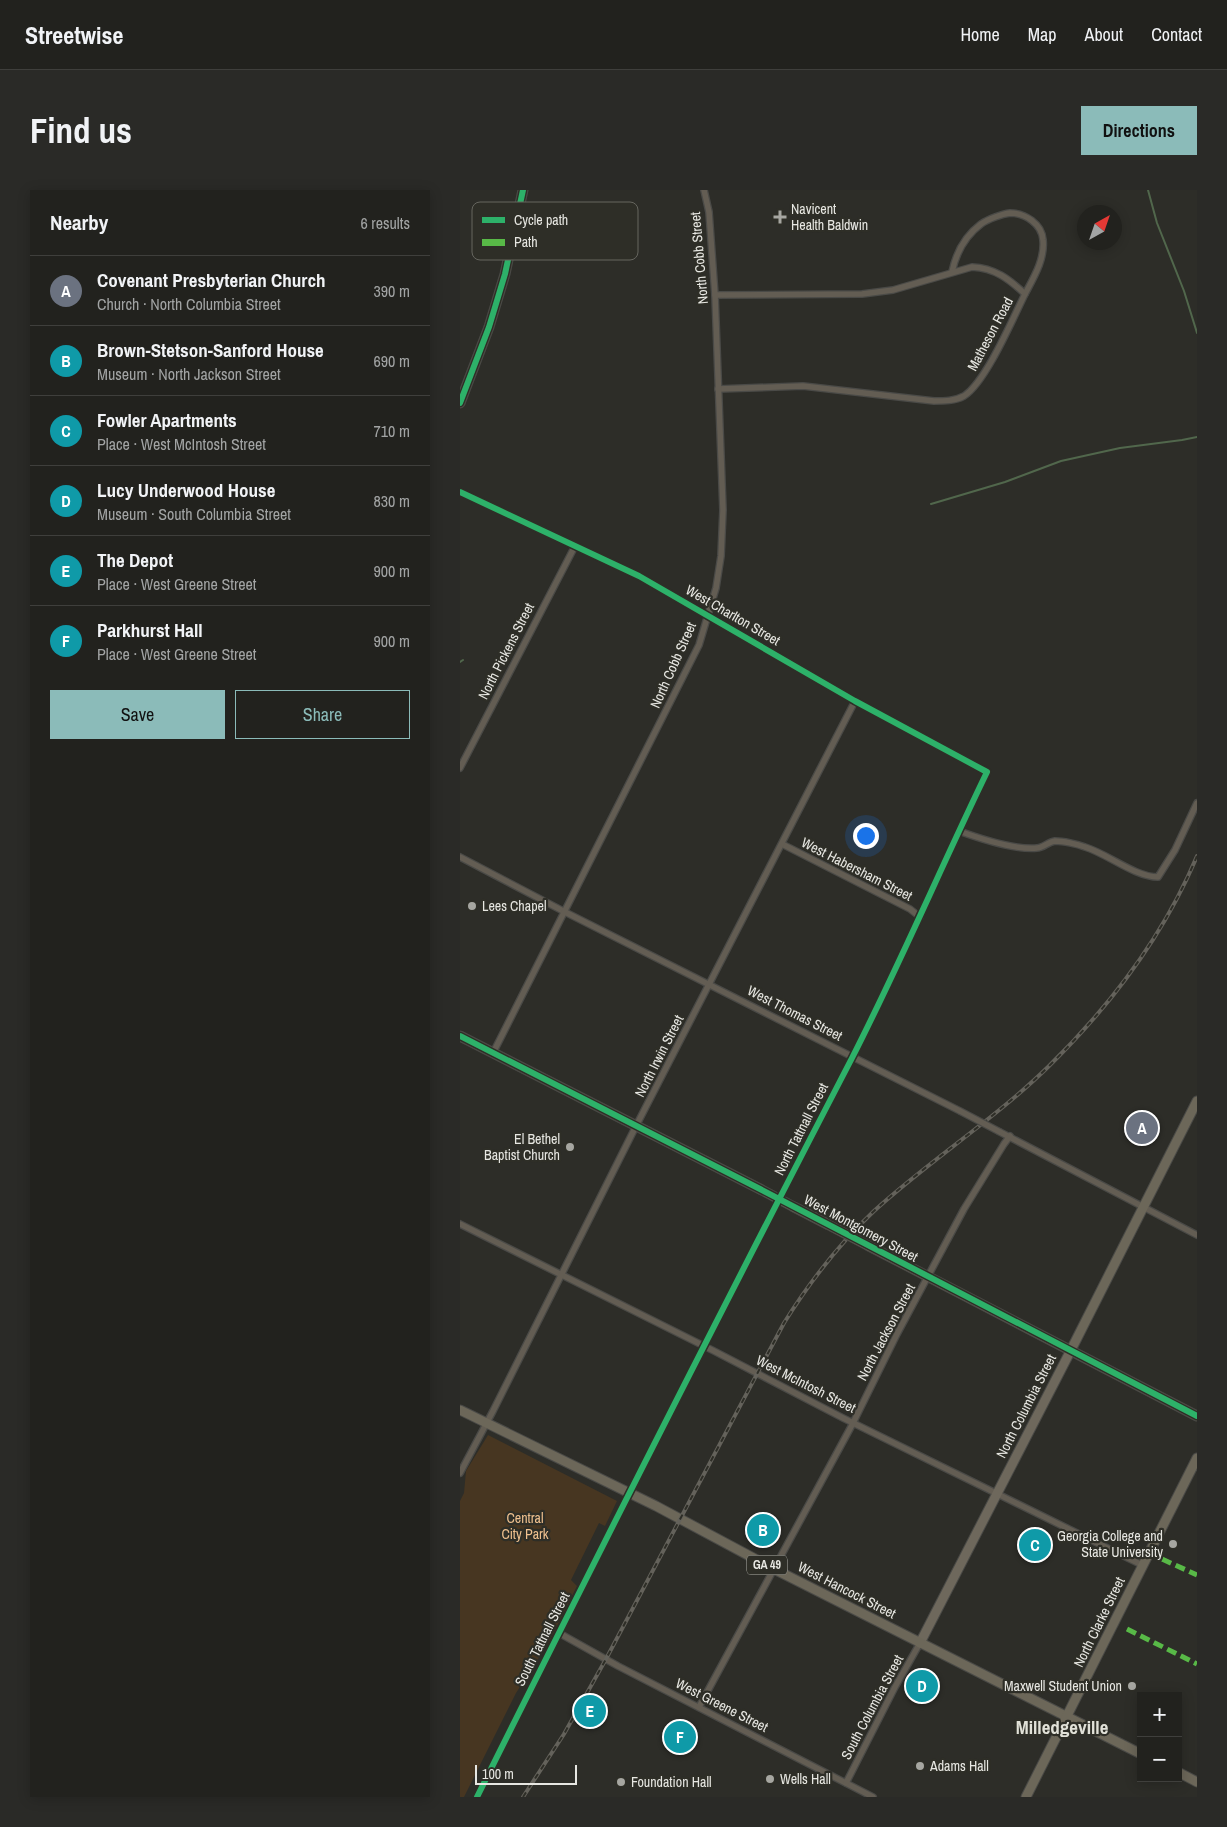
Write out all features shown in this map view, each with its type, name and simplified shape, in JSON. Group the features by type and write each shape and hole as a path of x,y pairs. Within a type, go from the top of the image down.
{"main road":[{"path":"460,403 489,327 508,260"},
{"name":"West Montgomery Street","path":"460,1036 1197,1416"},
{"name":"North Columbia Street","path":"1070,1350 1197,1101"},
{"name":"West Hancock Street","path":"460,1410 656,1506 774,1569 1137,1752"},
{"name":"North Clarke Street","path":"1026,1797 1197,1458"},
{"path":"1182,1774 1197,1782"}],"street":[{"name":"North Cobb Street","path":"493,1053 699,645 716,588 721,556 723,510 715,295 709,212 704,190"},
{"path":"952,272 955,257 962,244 982,224 1010,213 1024,216 1033,220 1044,238 1043,254 1026,294"},
{"name":"Matheson Road","path":"715,295 862,294 893,290 972,267 998,272 1026,294 981,378 962,397 950,401 934,401 803,386 718,389"},
{"name":"West Charlton Street","path":"460,492 639,576 855,701 987,772"},
{"name":"North Pickens Street","path":"460,768 575,546"},
{"name":"North Irwin Street","path":"460,1473 855,701"},
{"name":"North Tattnall Street","path":"630,1494 852,1056 920,917 987,772"},
{"path":"959,831 988,841 1025,847 1039,848 1054,841 1084,846 1148,877 1158,877 1175,850 1197,803"},
{"name":"West Habersham Street","path":"782,844 910,910 920,917"},
{"name":"West Thomas Street","path":"460,857 565,912 1010,1136 1197,1235"},
{"name":"North Jackson Street","path":"699,1707 853,1422 897,1334 964,1209 1010,1136"},
{"name":"West McIntosh Street","path":"460,1224 1142,1565"},
{"name":"North Columbia Street","path":"920,1643 1070,1350"},
{"name":"South Tattnall Street","path":"477,1797 630,1494"},
{"name":"West Greene Street","path":"559,1633 618,1666 873,1797"},
{"name":"South Columbia Street","path":"846,1783 920,1643"}],"green space":[{"name":"Central City Park","path":"488,1435 617,1501 605,1526 599,1523 571,1580 577,1586 549,1642 516,1693 464,1797 460,1797 460,1501 464,1493 466,1471"}],"waterway":[{"path":"1148,190 1157,223 1184,291 1197,333"},
{"path":"931,504 1005,482 1061,461 1120,448 1197,437"}],"railway":[{"path":"523,1797 564,1734 606,1659 784,1323 804,1293 825,1264 874,1211 917,1174 1007,1104 1072,1043 1134,968 1169,914 1197,856"}],"marked path":[{"path":"1162,1559 1197,1575"},
{"path":"1127,1629 1197,1664"}],"cycle path":[{"path":"520,202 523,190"},
{"path":"460,403 489,327 508,260"},
{"path":"460,492 639,576 855,701 987,772 870,1023 663,1427 477,1797"},
{"path":"460,1036 1197,1416"}],"place":[{"name":"Navicent Health Baldwin","path":"780,217"},
{"name":"Lees Chapel","path":"472,906"},
{"name":"Covenant Presbyterian Church","path":"1142,1128"},
{"name":"El Bethel Baptist Church","path":"570,1147"},
{"name":"Brown-Stetson-Sanford House","path":"763,1530"},
{"name":"Georgia College and State University","path":"1173,1544"},
{"name":"Fowler Apartments","path":"1035,1545"},
{"name":"Lucy Underwood House","path":"922,1686"},
{"name":"Maxwell Student Union","path":"1132,1686"},
{"name":"The Depot","path":"590,1711"},
{"name":"Parkhurst Hall","path":"680,1737"},
{"name":"Adams Hall","path":"920,1766"},
{"name":"Wells Hall","path":"770,1779"},
{"name":"Foundation Hall","path":"621,1782"}],"district":[{"name":"Milledgeville","path":"1062,1727"}]}
